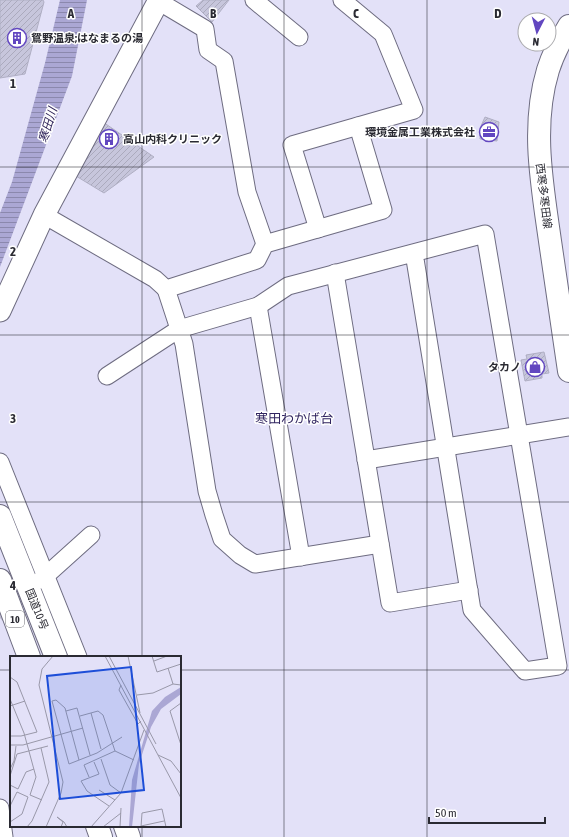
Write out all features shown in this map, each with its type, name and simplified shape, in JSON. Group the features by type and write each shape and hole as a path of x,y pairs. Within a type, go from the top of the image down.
{"main road":[{"name":"西寒多寒田線","path":"569,26 560,41 548,69 540,116 538,139 541,175 569,371"},
{"name":"国道10号","path":"0,516 56,656"},
{"name":"10","path":"0,580 29,656"},
{"path":"97,827 101,837"},
{"path":"125,827 129,837"}],"street":[{"path":"254,0 299,37"},
{"path":"318,229 292,145 414,110 383,34 342,0"},
{"path":"0,312 44,215 159,1 205,29 208,50 224,61 247,192 265,244 257,260 166,289"},
{"path":"265,244 383,210 358,126"},
{"path":"44,215 155,279 166,289 184,344 207,491 222,539 240,555 255,564 380,544"},
{"path":"107,376 179,329 258,306 288,286 485,234 558,666 525,671 472,610 414,253"},
{"path":"335,273 390,603 469,590"},
{"path":"258,306 301,557"},
{"path":"366,460 569,427"},
{"path":"0,462 44,578 78,656"},
{"path":"44,578 91,535"},
{"path":"0,808 4,837"}],"water":[{"name":"寒田川","path":"60,0 87,0 72,76 0,267 0,213 12,182 45,63"}],"building":[{"name":"鴛野温泉;はなまるの湯","path":"0,0 43,0 44,2 25,74 0,78"},
{"path":"203,0 229,0 212,22 196,6"},
{"name":"環境金属工業株式会社","path":"485,117 499,122 497,141 480,139 481,126"},
{"name":"高山内科クリニック","path":"100,120 154,157 104,193 71,173"},
{"name":"タカノ","path":"544,352 549,373 542,374 542,378 525,381 521,360 527,359 526,355"}],"tunnel":[{"path":"0,618 38,583"}],"place":[{"name":"鴛野温泉;はなまるの湯","path":"17,38"},
{"name":"環境金属工業株式会社","path":"489,132"},
{"name":"高山内科クリニック","path":"109,139"},
{"name":"タカノ","path":"535,367"}],"district":[{"name":"寒田わかば台","path":"294,418"}]}
